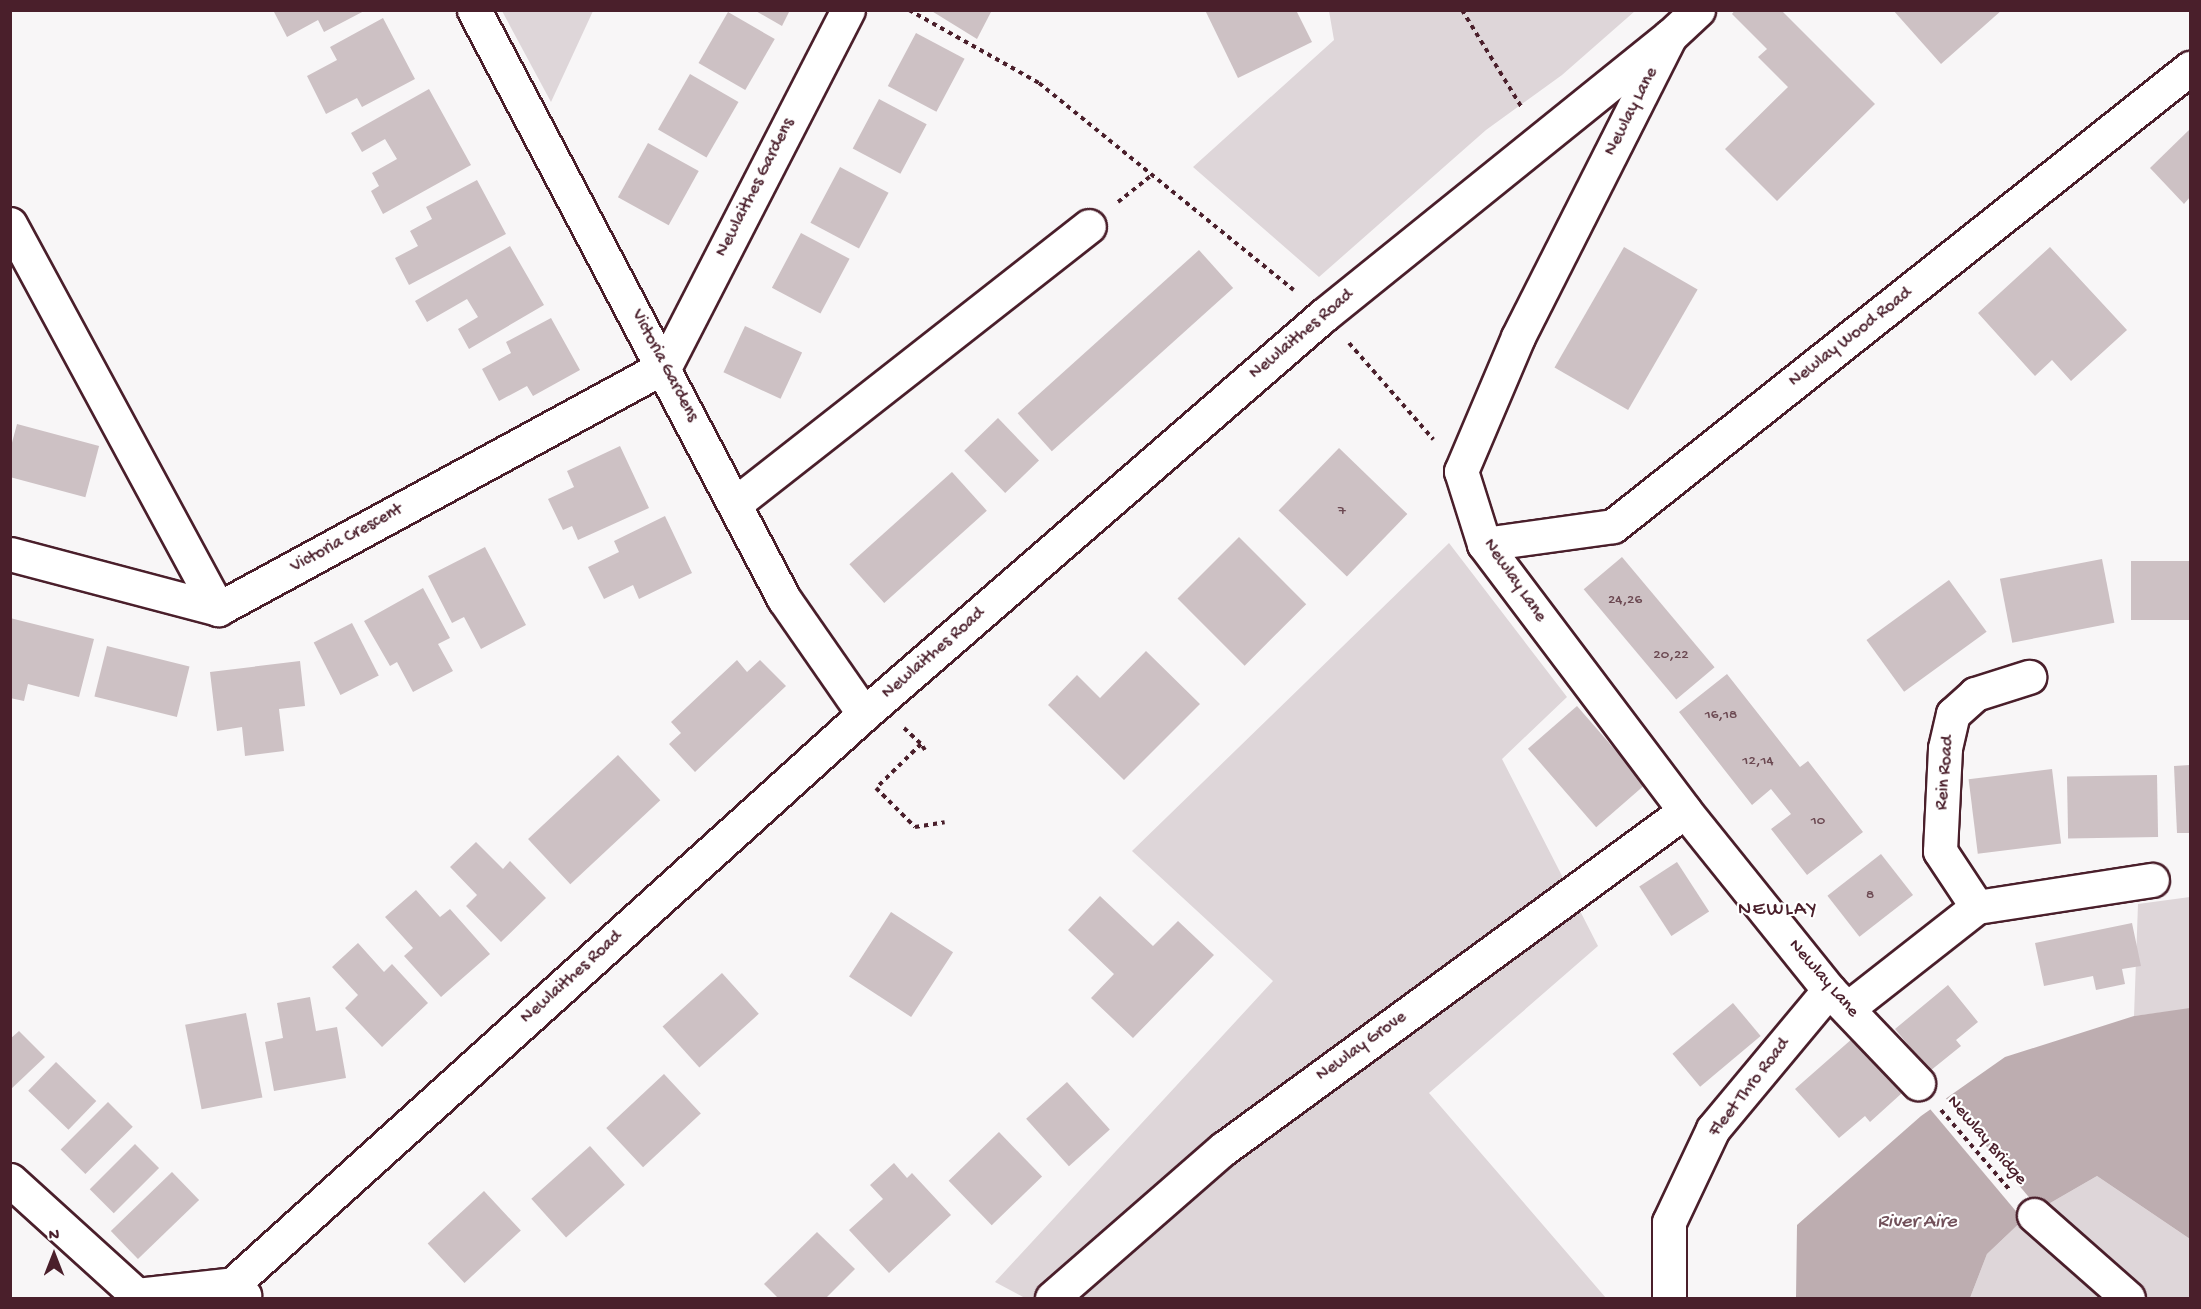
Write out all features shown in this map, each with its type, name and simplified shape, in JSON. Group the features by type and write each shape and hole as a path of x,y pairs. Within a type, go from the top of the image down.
{"street":[{"name":"Victoria Gardens","path":"474,10 736,502 784,599 864,714"},
{"name":"Newlaithes Gardens","path":"664,366 848,10"},
{"name":"Newlay Lane","path":"1698,10 1670,36 1518,337 1461,471 1484,544 1685,811 1839,999 1918,1083"},
{"name":"Newlaithes Road","path":"234,1294 864,714 1324,315 1670,36"},
{"name":"Newlay Wood Road","path":"1484,544 1613,526 2190,68"},
{"path":"10,224 218,609"},
{"path":"736,502 1089,225"},
{"name":"Victoria Crescent","path":"218,609 664,366"},
{"path":"10,554 218,609"},
{"name":"Rein Road","path":"1977,907 1940,851 1945,748 1953,714 1975,694 2029,677"},
{"name":"Newlay Grove","path":"1052,1299 1223,1149 1685,811"},
{"path":"1839,999 1977,907 2152,880"},
{"name":"Fleet Thro Road","path":"1669,1299 1669,1222 1713,1129 1839,999"},
{"path":"10,1180 137,1295 234,1294"},
{"path":"2034,1215 2128,1299"}],"path":[{"path":"909,10 1039,83 1324,315 1461,471"},
{"path":"1462,10 1541,139"},
{"path":"1089,225 1152,175"},
{"path":"925,750 921,744 876,788 915,827 945,822"},
{"name":"Newlay Bridge","path":"1918,1083 2034,1215"}],"shaded area":[{"path":"1329,10 1635,11 1562,75 1486,130 1319,277 1193,167 1334,40"},
{"path":"502,11 593,11 551,102"},
{"path":"1449,543 1567,697 1502,759 1598,946 1429,1093 1606,1298 1025,1298 995,1282 1273,981 1132,851"},
{"path":"2190,897 2190,1009 2134,1016 2138,904"},
{"path":"2097,1176 2190,1239 2190,1298 1970,1298 1987,1254 2026,1217"}],"water":[{"name":"River Aire","path":"2190,1008 2190,1239 2097,1176 2026,1217 1987,1254 1970,1298 1796,1298 1797,1225 1921,1116 2005,1057 2134,1016"}],"pier":[{"path":"1944,1096 2040,1211 2026,1223 1929,1108"}],"building":[{"path":"273,10 366,10 324,32 318,20 287,37"},
{"path":"754,10 790,10 782,26"},
{"path":"930,10 992,10 977,39"},
{"path":"1205,10 1296,10 1312,42 1238,78"},
{"path":"1735,10 1781,10 1875,104 1777,201 1725,149 1788,87 1758,57 1767,49 1732,14"},
{"path":"1893,10 2002,10 1941,64"},
{"path":"728,12 775,39 745,90 698,63"},
{"path":"383,18 415,79 362,107 357,98 326,114 307,76 337,60 330,47"},
{"path":"916,33 965,59 936,112 888,86"},
{"path":"690,74 738,102 706,157 658,129"},
{"path":"429,89 471,165 383,214 371,191 379,186 372,173 397,159 385,139 362,152 351,133"},
{"path":"879,99 927,124 900,174 853,148"},
{"path":"2190,129 2190,197 2184,204 2150,168"},
{"path":"648,143 699,171 669,225 618,197"},
{"path":"840,167 889,193 859,248 810,223"},
{"path":"477,180 506,234 409,285 395,258 418,246 410,231 432,219 426,207"},
{"path":"801,233 850,259 820,314 772,288"},
{"path":"510,246 544,305 469,349 458,329 478,317 467,299 427,322 415,301"},
{"path":"1624,247 1698,290 1628,410 1554,367"},
{"path":"2050,247 2127,330 2071,381 2052,360 2035,376 1978,313"},
{"path":"1199,250 1233,288 1052,451 1018,413"},
{"path":"551,318 580,370 533,396 527,386 499,401 482,369 511,353 506,342"},
{"path":"745,326 802,353 781,399 723,372"},
{"path":"998,418 1039,460 1005,493 964,451"},
{"path":"17,424 99,446 85,497 10,477 10,450"},
{"path":"620,446 649,508 578,540 572,526 563,530 548,499 574,487 567,471"},
{"path":"1339,448 1407,514 1347,577 1279,511"},
{"path":"952,472 987,511 884,603 849,564"},
{"path":"665,516 692,573 639,599 633,585 604,599 588,567 619,552 614,541"},
{"path":"1239,537 1306,604 1245,666 1177,599"},
{"path":"485,547 526,625 481,649 464,617 452,623 428,576"},
{"path":"1622,557 1715,667 1676,699 1584,589"},
{"path":"2102,559 2114,623 2012,643 2000,579"},
{"path":"2131,561 2189,561 2189,620 2131,620"},
{"path":"1949,580 1987,632 1904,692 1866,640"},
{"path":"423,588 450,638 438,644 453,671 413,692 397,662 390,666 364,621"},
{"path":"10,618 94,639 79,697 28,684 24,701 10,698"},
{"path":"352,623 379,676 340,695 314,643"},
{"path":"107,646 189,667 177,717 94,696"},
{"path":"1146,651 1200,704 1124,780 1048,705 1077,675 1100,698"},
{"path":"737,660 747,672 760,660 786,686 695,772 669,744 681,733 671,722"},
{"path":"300,661 305,706 279,709 284,751 245,756 242,727 217,731 210,672"},
{"path":"1727,674 1800,767 1808,761 1863,832 1807,875 1771,829 1791,814 1771,789 1752,805 1679,712"},
{"path":"1577,706 1645,784 1596,827 1528,749"},
{"path":"618,755 660,800 570,884 528,839"},
{"path":"2190,765 2190,833 2177,833 2174,766"},
{"path":"2052,769 2061,843 1978,854 1969,779"},
{"path":"2157,775 2158,837 2068,839 2067,777"},
{"path":"476,842 503,869 510,861 546,898 501,942 466,906 477,895 450,867"},
{"path":"1881,854 1913,895 1859,937 1827,896"},
{"path":"1677,862 1709,911 1671,936 1639,887"},
{"path":"416,890 440,917 450,909 490,954 441,997 404,956 413,948 385,917"},
{"path":"1100,896 1153,946 1178,921 1214,955 1133,1038 1091,998 1114,974 1068,930"},
{"path":"891,912 953,952 911,1017 849,977"},
{"path":"2132,923 2141,966 2122,969 2125,984 2096,990 2093,976 2044,986 2035,943"},
{"path":"358,943 384,972 392,964 428,1003 382,1047 345,1008 358,995 332,967"},
{"path":"722,973 759,1014 699,1067 663,1027"},
{"path":"1948,985 1978,1022 1956,1040 1961,1046 1930,1071 1895,1029"},
{"path":"310,997 316,1031 337,1027 346,1078 274,1091 265,1042 283,1038 277,1003"},
{"path":"1733,1003 1761,1036 1700,1087 1672,1054"},
{"path":"246,1013 262,1097 202,1109 185,1025"},
{"path":"19,1031 45,1057 10,1090 10,1039"},
{"path":"1853,1038 1902,1093 1870,1122 1865,1116 1839,1138 1795,1089"},
{"path":"56,1062 96,1101 68,1130 28,1091"},
{"path":"664,1074 701,1113 643,1167 606,1128"},
{"path":"1067,1082 1110,1130 1069,1166 1026,1119"},
{"path":"108,1102 133,1127 85,1174 61,1149"},
{"path":"999,1132 1042,1177 992,1225 949,1181"},
{"path":"135,1144 159,1168 114,1213 90,1189"},
{"path":"590,1146 625,1185 566,1238 531,1199"},
{"path":"894,1163 907,1178 912,1173 951,1215 889,1273 849,1230 883,1199 870,1185"},
{"path":"172,1172 199,1200 138,1259 111,1231"},
{"path":"484,1191 521,1230 465,1283 428,1244"},
{"path":"817,1232 855,1269 826,1298 778,1298 764,1284"}],"district":[{"name":"NEWLAY","path":"1778,910"}]}
